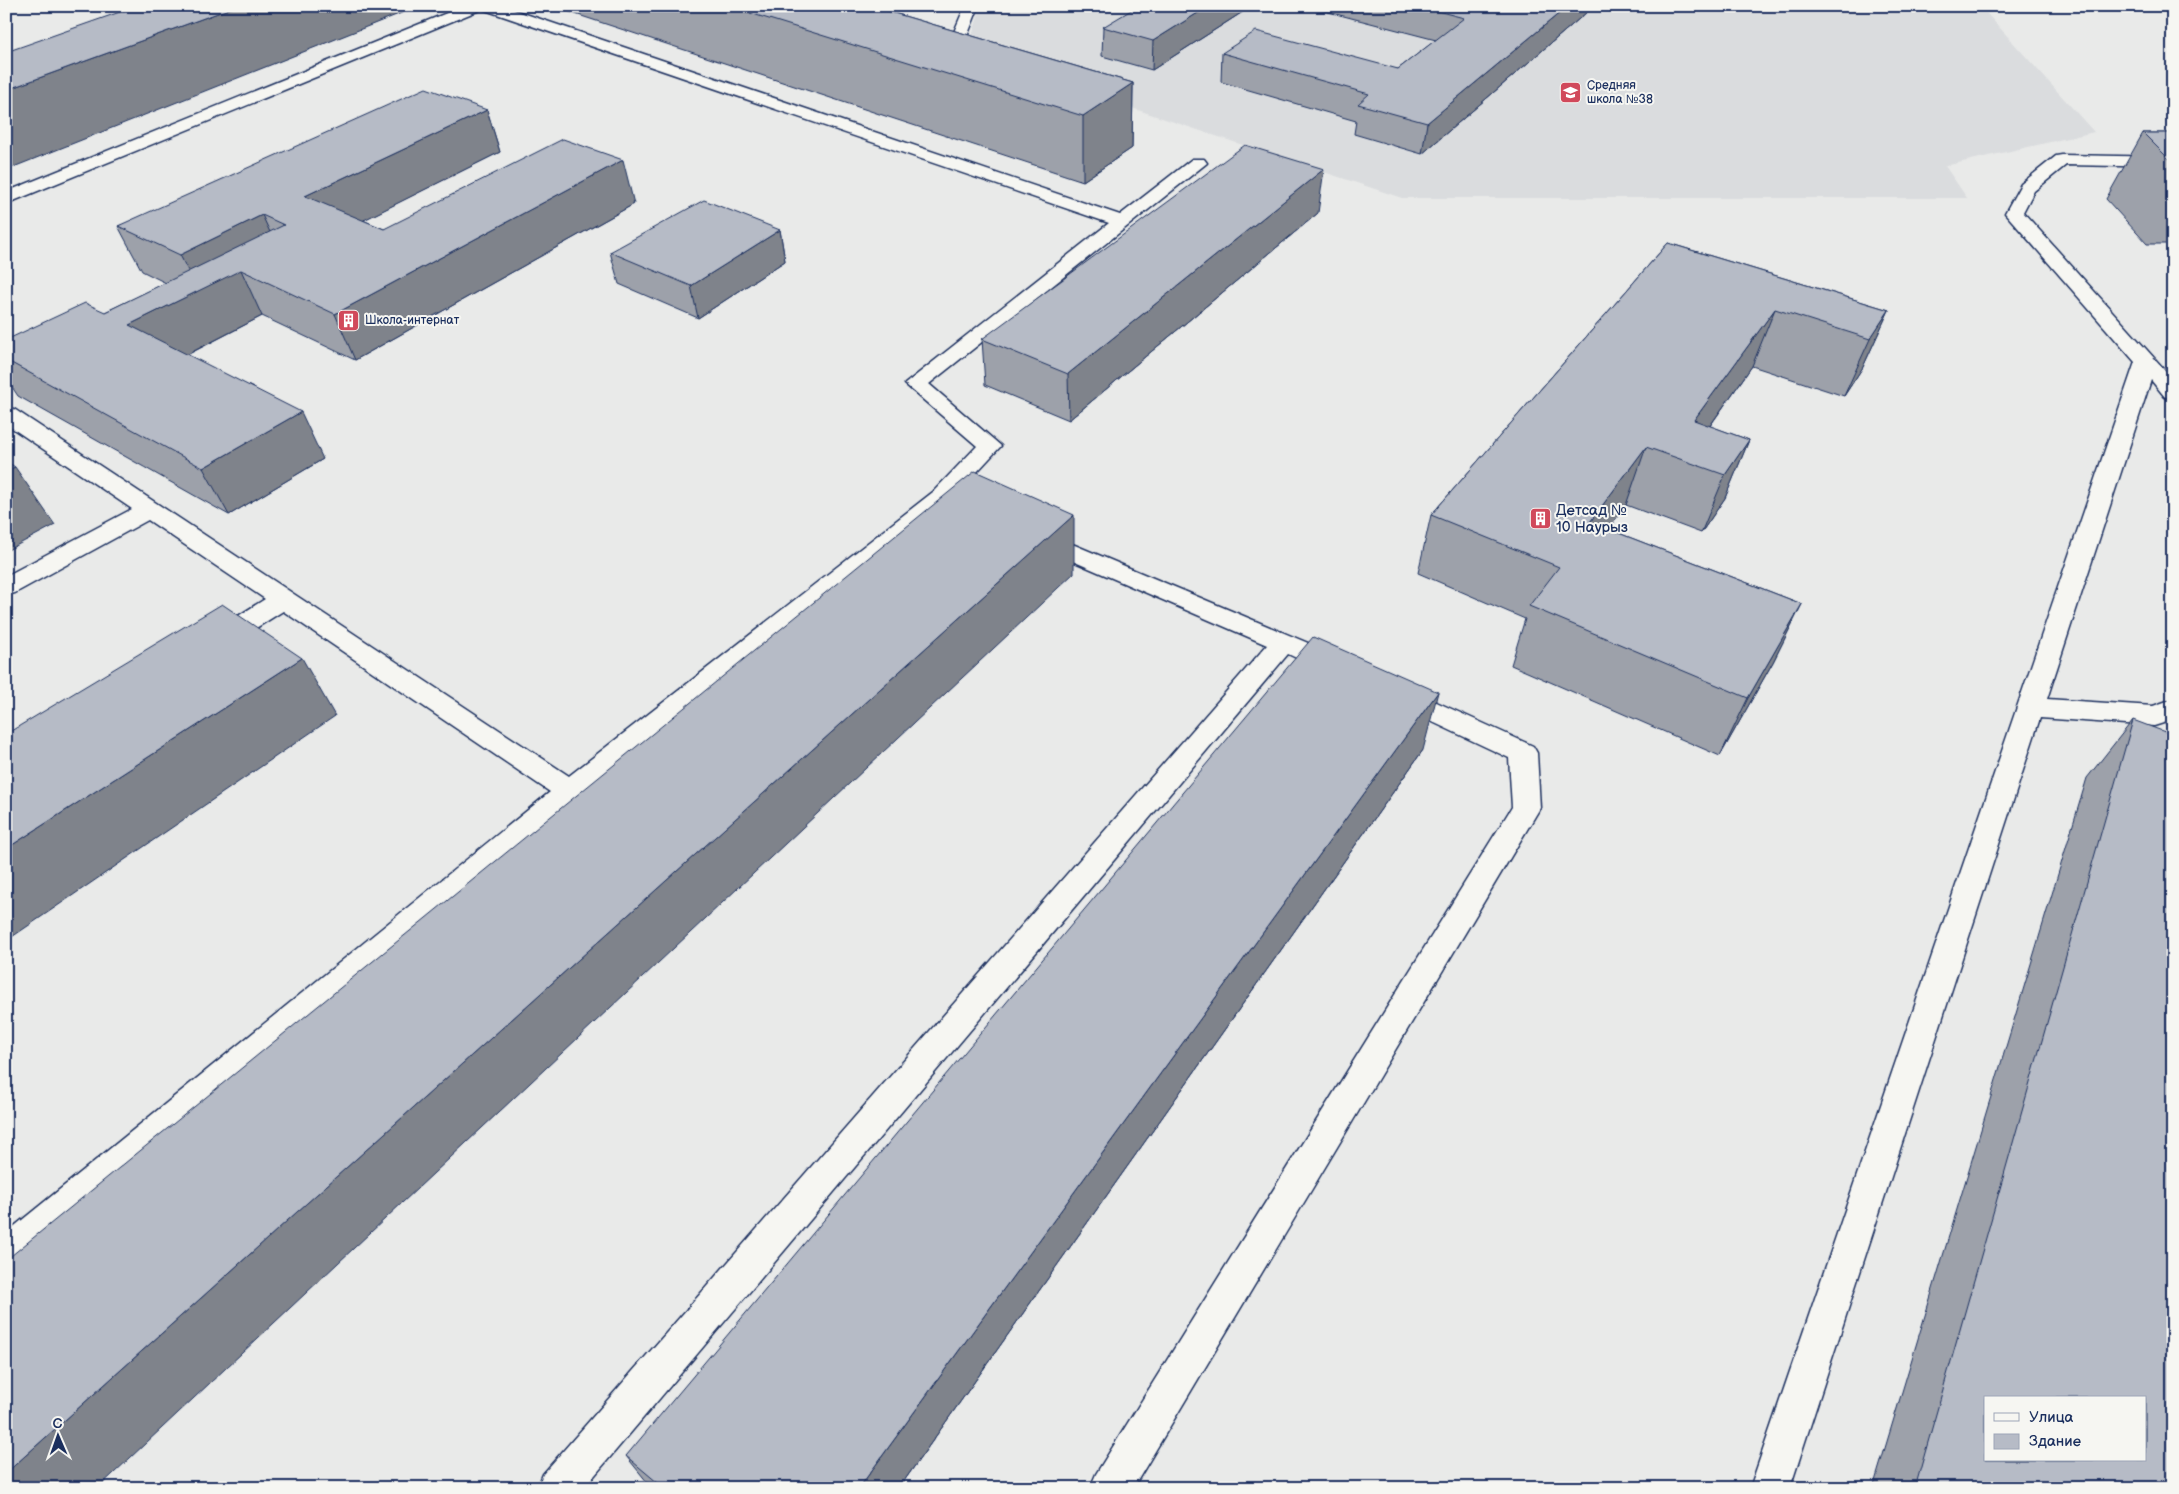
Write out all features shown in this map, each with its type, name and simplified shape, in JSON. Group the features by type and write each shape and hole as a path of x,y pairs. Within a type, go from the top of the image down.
{"lane":[{"path":"6,198 477,6"},
{"path":"487,6 1123,222"},
{"path":"941,81 972,6"},
{"path":"2173,162 2062,160 2027,188 2014,213 2173,392"},
{"path":"6,1256 570,791 941,497 990,446 916,384 1198,163"},
{"path":"1770,1488 2146,362"},
{"path":"6,414 570,791"},
{"path":"941,497 968,508"},
{"path":"6,587 149,509"},
{"path":"1013,527 1284,642 1523,753 1526,808 1110,1488"},
{"path":"194,657 283,598"},
{"path":"557,1488 1284,642"},
{"path":"2030,708 2154,716 2173,709"}],"shaded area":[{"name":"Средняя школа №38","path":"981,6 1980,6 2094,132 1945,166 1967,198 1402,198 967,53"}],"building":[{"path":"137,6 237,6 6,90 6,52"},
{"path":"727,6 870,6 1133,83 1083,116"},
{"path":"1138,6 1209,6 1153,41 1103,27"},
{"path":"1418,6 1568,6 1427,123 1358,104 1369,94 1222,53 1256,31 1398,69 1464,18"},
{"path":"426,88 487,110 305,196 384,229 563,139 623,160 335,314 241,270 129,325 301,412 203,468 6,360 6,340 85,303 105,312 284,225 262,215 180,255 118,226"},
{"path":"2143,133 2173,133 2173,163"},
{"path":"1245,145 1324,169 1068,374 982,339"},
{"path":"704,200 780,230 691,286 610,252"},
{"path":"1668,243 1889,310 1870,339 1775,309 1694,420 1749,440 1725,475 1646,447 1590,522 1802,604 1748,698 1529,606 1559,567 1431,515"},
{"path":"6,461 15,467 6,471"},
{"path":"975,471 1074,515 6,1473 6,1260"},
{"path":"222,604 302,658 6,849 6,734"},
{"path":"1313,637 1438,692 859,1488 664,1488 626,1456"},
{"path":"2133,720 2173,735 2173,1479 2171,1488 1915,1488"}],"place":[{"name":"Средняя школа №38","path":"1571,92"},
{"name":"Школа-интернат","path":"349,320"},
{"name":"Детсад № 10 Наурыз","path":"1540,519"}]}
